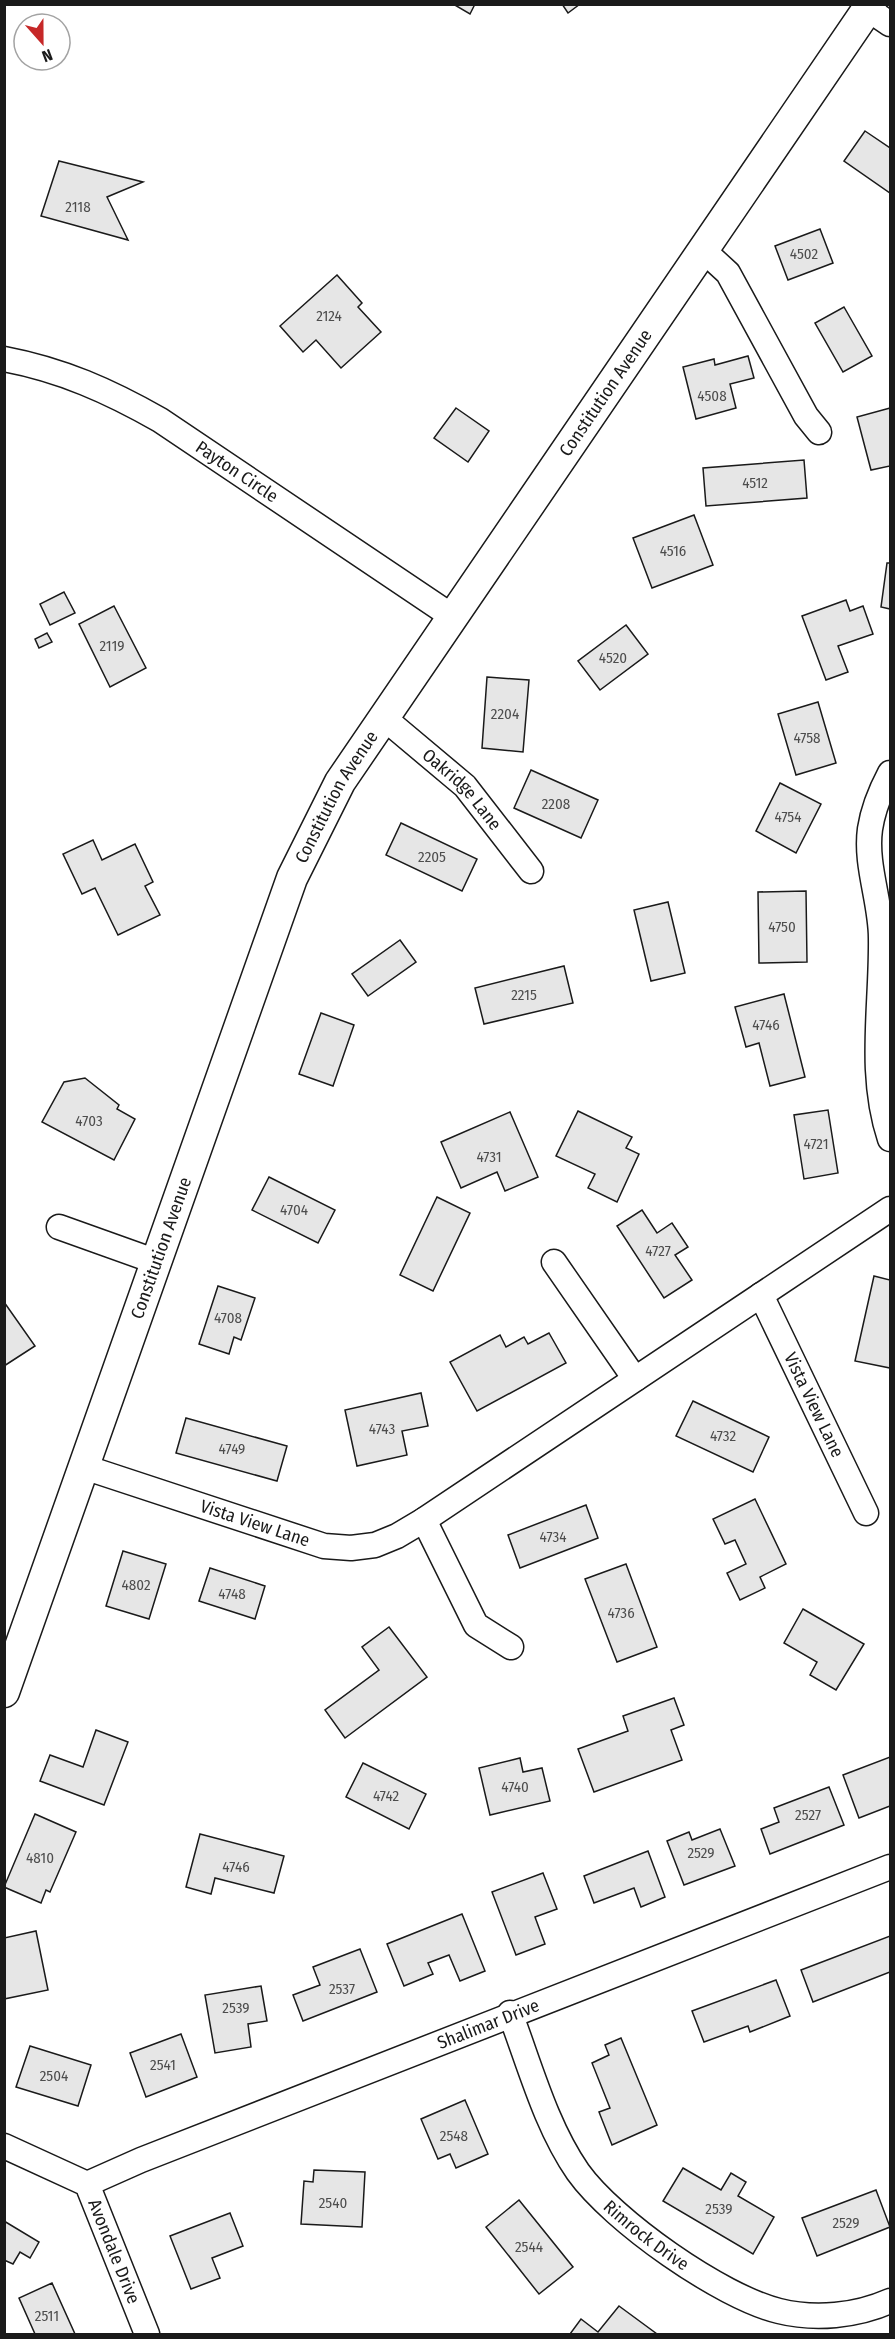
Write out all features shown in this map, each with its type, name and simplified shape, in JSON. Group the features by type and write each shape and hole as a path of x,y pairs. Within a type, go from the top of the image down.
{"main road":[{"name":"Constitution Avenue","path":"8,1674 84,1467 292,878 340,782 703,250 876,13"}],"street":[{"path":"703,250 728,273 806,416 819,432"},
{"name":"Payton Circle","path":"4,359 70,375 115,395 160,420 453,617"},
{"name":"Oakridge Lane","path":"384,718 465,786 531,871"},
{"path":"891,773 877,801 870,830 870,855 879,902 881,938 876,1067 883,1116 891,1139"},
{"name":"Vista View Lane","path":"84,1467 324,1546 351,1548 375,1545 397,1536 424,1520 891,1209"},
{"path":"59,1227 157,1262"},
{"path":"554,1262 635,1379"},
{"name":"Vista View Lane","path":"761,1295 866,1513"},
{"path":"424,1520 476,1624 511,1647"},
{"name":"Shalimar Drive","path":"87,2184 141,2160 510,2013 891,1867"},
{"name":"Rimrock Drive","path":"510,2013 553,2127 574,2166 601,2199 650,2240 734,2293 778,2311 832,2316 858,2312 891,2301"},
{"name":"Avondale Drive","path":"4,2146 87,2184 147,2334"}],"building":[{"path":"453,4 475,4 470,14"},
{"path":"562,4 580,4 568,13"},
{"path":"865,131 890,148 890,193 844,161"},
{"path":"59,161 143,182 107,197 128,240 41,216"},
{"path":"820,229 833,263 788,280 775,246"},
{"path":"337,275 362,303 358,307 381,332 341,368 316,340 303,352 280,326"},
{"path":"844,307 872,356 843,372 815,323"},
{"path":"748,356 754,378 730,384 736,408 696,419 683,367 714,359 715,365"},
{"path":"456,408 489,431 468,462 434,438"},
{"path":"890,408 890,466 871,470 857,417"},
{"path":"804,460 807,498 706,506 703,468"},
{"path":"694,515 713,565 652,588 633,538"},
{"path":"887,563 890,563 890,609 881,607"},
{"path":"64,592 75,613 50,625 40,604"},
{"path":"846,600 850,611 863,606 873,634 838,646 848,672 826,680 802,616"},
{"path":"114,606 146,668 110,687 79,624"},
{"path":"626,625 648,654 600,690 578,661"},
{"path":"47,633 52,642 39,648 35,639"},
{"path":"487,677 529,680 523,752 482,748"},
{"path":"818,702 836,763 796,775 778,714"},
{"path":"531,770 598,800 581,838 514,808"},
{"path":"780,783 821,804 796,853 756,831"},
{"path":"401,823 477,859 462,891 386,855"},
{"path":"93,840 102,860 135,844 153,882 145,886 160,915 118,935 95,888 82,894 63,854"},
{"path":"806,891 807,962 759,963 758,892"},
{"path":"668,902 685,973 651,981 634,910"},
{"path":"400,940 416,962 368,996 352,974"},
{"path":"564,966 573,1003 484,1024 475,988"},
{"path":"784,994 805,1077 770,1086 759,1043 746,1047 735,1007"},
{"path":"321,1013 354,1025 333,1086 299,1074"},
{"path":"85,1078 119,1105 117,1109 135,1119 114,1160 42,1122 64,1082"},
{"path":"828,1110 838,1173 804,1179 794,1115"},
{"path":"578,1111 632,1137 626,1148 639,1154 617,1202 588,1188 595,1174 556,1156"},
{"path":"510,1112 538,1177 505,1191 497,1172 461,1188 441,1142"},
{"path":"269,1177 335,1210 318,1243 252,1210"},
{"path":"437,1197 470,1213 433,1291 400,1275"},
{"path":"642,1210 657,1233 672,1223 688,1247 675,1255 692,1280 664,1298 617,1226"},
{"path":"874,1276 890,1280 890,1368 855,1361"},
{"path":"218,1286 255,1298 241,1340 234,1337 229,1354 199,1344"},
{"path":"4,1302 35,1346 4,1366"},
{"path":"549,1333 566,1363 477,1411 450,1362 500,1335 506,1347 524,1337 528,1344"},
{"path":"421,1393 428,1426 402,1431 407,1455 357,1466 345,1410"},
{"path":"693,1401 769,1437 753,1472 676,1436"},
{"path":"186,1418 287,1446 277,1481 176,1453"},
{"path":"755,1499 786,1564 760,1577 765,1588 740,1600 727,1573 746,1564 735,1540 725,1544 713,1519"},
{"path":"586,1505 598,1538 520,1568 508,1535"},
{"path":"123,1551 166,1564 149,1619 106,1606"},
{"path":"626,1564 657,1647 617,1662 585,1579"},
{"path":"210,1568 265,1586 255,1619 199,1601"},
{"path":"803,1609 864,1644 836,1690 810,1675 817,1662 784,1643"},
{"path":"389,1627 427,1677 345,1738 325,1710 379,1670 362,1647"},
{"path":"674,1698 684,1725 671,1730 682,1760 594,1792 578,1749 628,1731 623,1716"},
{"path":"96,1730 128,1742 104,1805 40,1781 50,1755 83,1767"},
{"path":"890,1757 890,1806 859,1818 843,1775"},
{"path":"520,1758 523,1772 542,1768 550,1801 490,1815 479,1768"},
{"path":"363,1763 426,1794 409,1829 346,1797"},
{"path":"829,1787 844,1825 770,1854 761,1829 779,1822 774,1808"},
{"path":"35,1814 76,1832 50,1892 46,1890 41,1903 4,1887"},
{"path":"720,1829 735,1866 684,1885 667,1841 689,1832 692,1840"},
{"path":"200,1834 284,1856 274,1893 215,1878 211,1894 186,1887"},
{"path":"648,1851 665,1897 641,1907 634,1888 594,1903 584,1876"},
{"path":"543,1873 557,1909 535,1917 545,1944 516,1955 492,1892"},
{"path":"462,1914 485,1971 460,1981 449,1955 428,1963 433,1974 404,1986 387,1944"},
{"path":"36,1931 48,1990 4,1999 4,1938"},
{"path":"890,1936 890,1972 813,2002 801,1970"},
{"path":"360,1949 377,1992 303,2021 293,1995 320,1985 313,1967"},
{"path":"776,1980 790,2016 750,2032 748,2026 704,2042 692,2011"},
{"path":"261,1986 267,2021 248,2024 251,2047 215,2053 205,1995"},
{"path":"181,2034 197,2077 146,2097 130,2053"},
{"path":"621,2038 657,2125 612,2145 599,2112 610,2108 592,2063 609,2055 605,2045"},
{"path":"30,2046 91,2065 78,2106 16,2087"},
{"path":"465,2100 488,2154 456,2168 450,2154 438,2159 421,2119"},
{"path":"683,2168 721,2190 731,2173 746,2182 738,2196 774,2217 753,2254 663,2201"},
{"path":"314,2170 365,2172 362,2227 301,2224 304,2181 313,2182"},
{"path":"876,2190 890,2227 817,2256 802,2218"},
{"path":"519,2200 573,2267 539,2294 486,2227"},
{"path":"230,2213 243,2246 212,2258 220,2278 191,2289 170,2236"},
{"path":"4,2221 39,2242 30,2258 20,2252 13,2264 4,2260"},
{"path":"52,2283 75,2334 35,2334 19,2298"},
{"path":"619,2306 657,2334 570,2334 581,2319 598,2332"}]}
